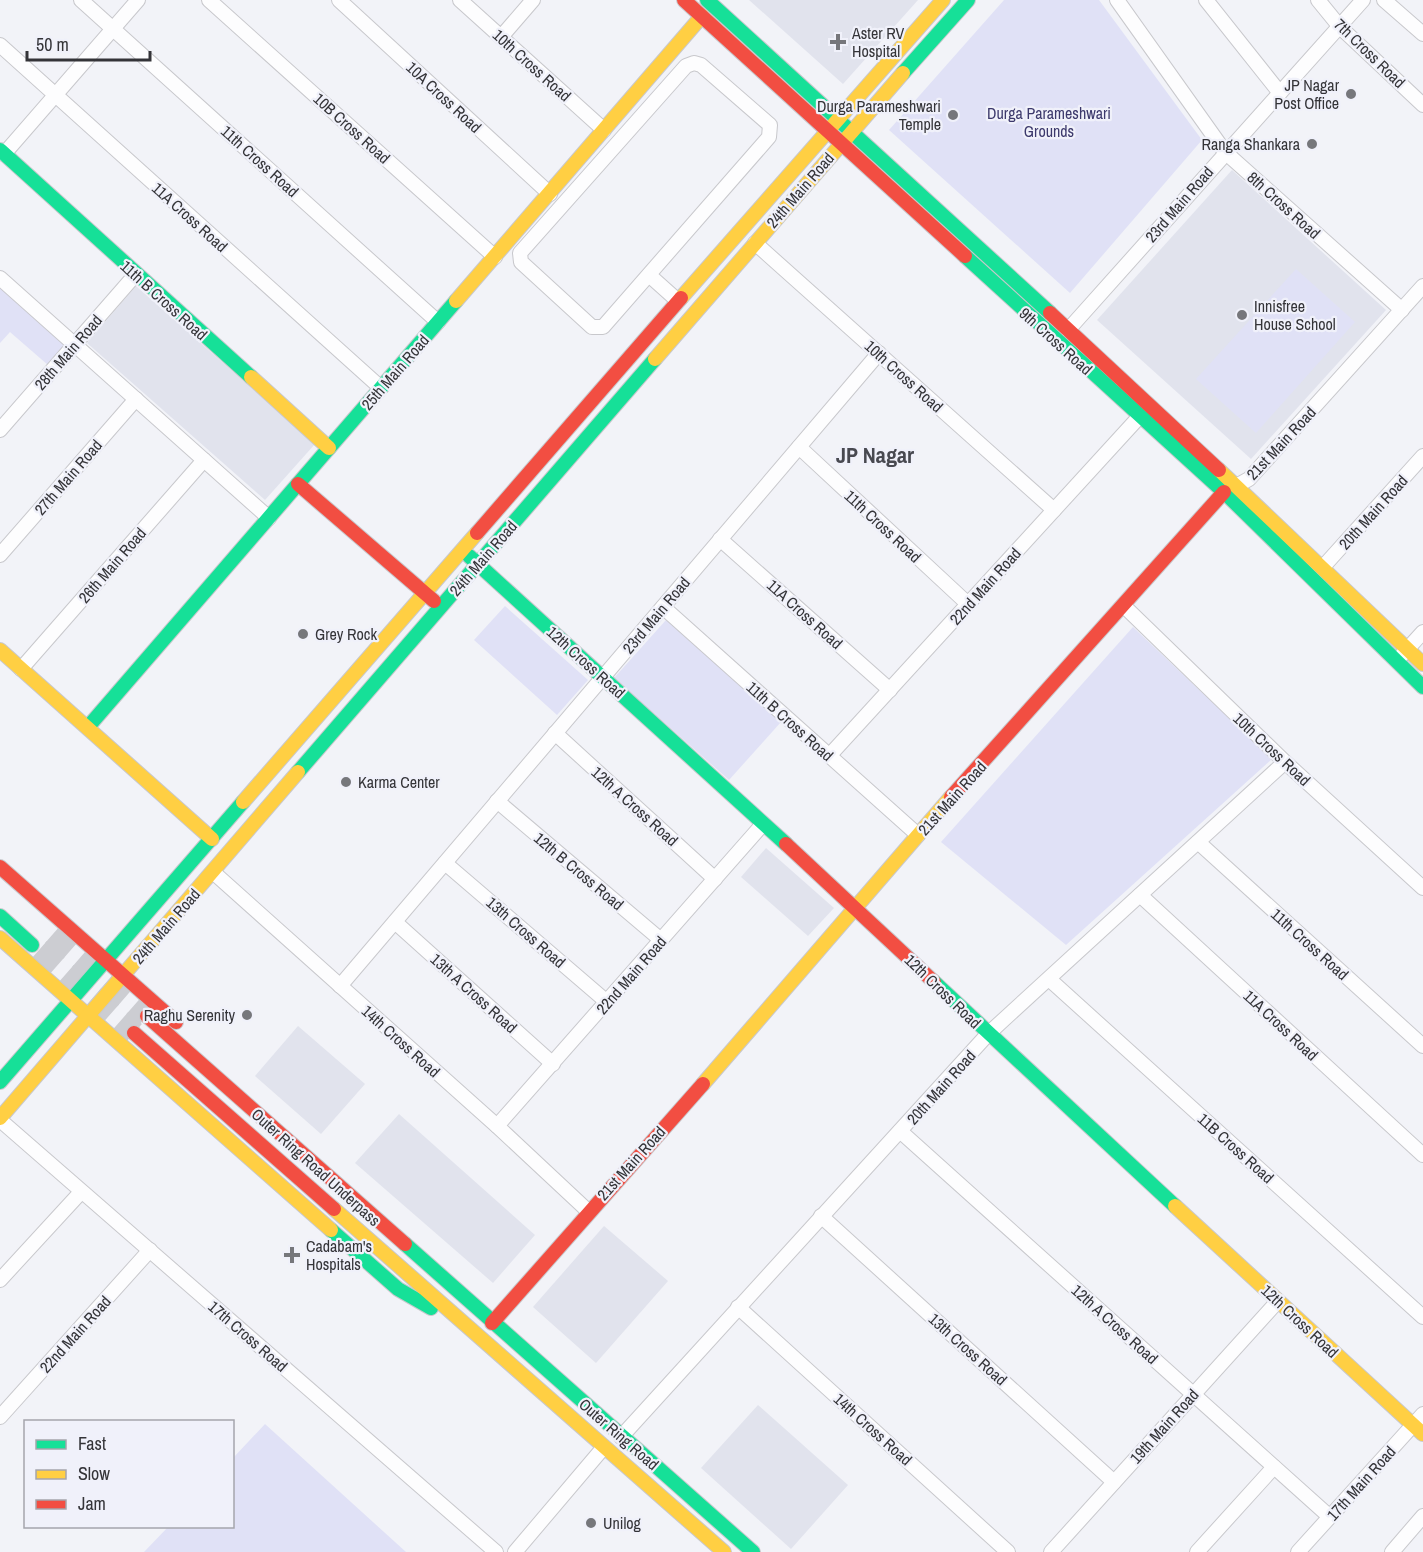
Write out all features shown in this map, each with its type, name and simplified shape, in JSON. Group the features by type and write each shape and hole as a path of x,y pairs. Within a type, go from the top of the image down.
{"main road":[{"name":"9th Cross Road","path":"684,0 1224,492 1423,687"},
{"name":"9th Cross Road","path":"707,0 1238,486 1423,664"},
{"name":"24th Main Road","path":"0,1082 826,130 943,0"},
{"name":"24th Main Road","path":"0,1119 851,130 968,0"},
{"name":"25th Main Road","path":"88,727 702,16"},
{"name":"11th B Cross Road","path":"2,152 329,448"},
{"path":"298,484 441,607"},
{"name":"21st Main Road","path":"488,1320 857,909 918,835 1125,607 1224,492"},
{"name":"12th Cross Road","path":"462,550 857,909 988,1034 1418,1429"},
{"path":"0,650 212,839"},
{"path":"0,867 185,1029"},
{"path":"0,916 39,950"},
{"path":"0,938 398,1289 472,1331"},
{"name":"Outer Ring Road Underpass","path":"147,1016 488,1320"},
{"name":"Outer Ring Road Underpass","path":"134,1033 472,1331"},
{"path":"368,1192 470,1284 488,1320"},
{"name":"Outer Ring Road","path":"488,1320 753,1552"},
{"name":"Outer Ring Road","path":"472,1331 724,1552"}],"street":[{"name":"11th Cross Road","path":"81,0 438,322"},
{"path":"2,152 55,96 138,0"},
{"name":"10B Cross Road","path":"209,0 495,257"},
{"name":"10A Cross Road","path":"339,0 550,194"},
{"name":"10th Cross Road","path":"460,0 604,130"},
{"path":"501,37 533,0"},
{"path":"1206,0 1280,93"},
{"name":"7th Cross Road","path":"1318,0 1341,27 1423,105"},
{"name":"23rd Main Road","path":"1068,330 1363,0"},
{"path":"1384,0 1423,34"},
{"name":"8th Cross Road","path":"1123,2 1225,152 1402,310"},
{"name":"11A Cross Road","path":"0,45 381,388"},
{"path":"694,63 701,65 770,125 769,137 649,274 599,329 592,327 518,257 686,66 694,63"},
{"path":"620,111 635,125"},
{"name":"10th Cross Road","path":"754,243 1054,510"},
{"name":"28th Main Road","path":"1,425 75,345 136,274"},
{"path":"649,274 678,301"},
{"path":"0,278 269,518"},
{"name":"21st Main Road","path":"1224,492 1249,479 1423,286"},
{"name":"23rd Main Road","path":"340,986 879,353"},
{"name":"27th Main Road","path":"0,555 136,399"},
{"name":"22nd Main Road","path":"829,756 1140,416"},
{"name":"11th Cross Road","path":"799,447 968,604"},
{"name":"20th Main Road","path":"1323,567 1423,456"},
{"name":"26th Main Road","path":"21,669 204,460"},
{"name":"11A Cross Road","path":"720,539 890,690"},
{"name":"11th B Cross Road","path":"663,607 918,835"},
{"name":"10th Cross Road","path":"1125,607 1285,762 1423,888"},
{"path":"1396,661 1423,632"},
{"name":"12th A Cross Road","path":"555,733 715,879"},
{"name":"20th Main Road","path":"621,1437 988,1034 1285,762"},
{"name":"12th B Cross Road","path":"497,801 662,940"},
{"name":"22nd Main Road","path":"497,1126 764,824"},
{"name":"11th Cross Road","path":"1198,842 1423,1046"},
{"name":"13th Cross Road","path":"445,863 607,1002"},
{"name":"14th Cross Road","path":"213,872 497,1126 588,1211"},
{"name":"11A Cross Road","path":"1140,895 1423,1155"},
{"name":"13th A Cross Road","path":"395,922 553,1064"},
{"name":"11B Cross Road","path":"1049,979 1423,1317"},
{"name":"17th Cross Road","path":"0,1119 496,1552"},
{"name":"12th A Cross Road","path":"900,1131 1330,1517"},
{"path":"0,1280 81,1192"},
{"name":"13th Cross Road","path":"821,1216 1114,1482"},
{"name":"22nd Main Road","path":"0,1417 150,1250"},
{"name":"19th Main Road","path":"1051,1552 1278,1301"},
{"name":"14th Cross Road","path":"738,1306 1008,1552"},
{"name":"17th Main Road","path":"1298,1552 1418,1429 1423,1414"},
{"path":"515,1552 604,1447"},
{"path":"1197,1552 1274,1467"},
{"path":"1399,1550 1423,1516"}],"shaded area":[{"name":"Aster RV Hospital","path":"749,0 918,0 843,84"},
{"name":"Innisfree House School","path":"1232,170 1386,310 1251,459 1097,320"},
{"path":"136,286 315,444 265,500 87,343"},
{"path":"766,848 834,908 808,936 741,877"},
{"path":"298,1026 365,1084 321,1134 255,1076"},
{"path":"399,1114 535,1235 493,1283 355,1163"},
{"path":"604,1226 668,1281 596,1363 533,1307"},
{"path":"758,1405 848,1485 791,1549 701,1468"}],"green space":[{"name":"Durga Parameshwari Grounds","path":"1004,0 1099,0 1202,140 1070,293 889,130"},
{"path":"1296,269 1355,322 1256,433 1196,379"},
{"path":"0,286 66,345 48,365 10,332 0,343"},
{"path":"505,606 588,680 557,715 474,640"},
{"path":"666,620 781,722 729,780 614,678"},
{"path":"1133,627 1272,759 1066,945 941,842"},
{"path":"265,1424 406,1552 144,1552 167,1528 234,1528 234,1457"}],"tunnel":[{"path":"53,934 147,1016"},
{"path":"39,950 134,1033"}],"traffic: fast":[{"path":"707,0 1050,313"},
{"path":"903,73 968,0"},
{"path":"0,150 251,377"},
{"path":"965,256 1224,492 1423,687"},
{"path":"88,727 456,301"},
{"path":"298,772 655,359"},
{"path":"469,556 786,844"},
{"path":"0,1082 243,802"},
{"path":"0,916 32,945"},
{"path":"934,982 1175,1206"},
{"path":"331,1230 398,1289 431,1308"},
{"path":"405,1244 753,1552"}],"traffic: slow":[{"path":"681,298 943,0"},
{"path":"456,301 702,16"},
{"path":"655,359 903,73"},
{"path":"251,377 329,448"},
{"path":"1219,470 1423,664"},
{"path":"243,802 477,533"},
{"path":"0,650 212,839"},
{"path":"0,1118 298,772"},
{"path":"703,1084 951,797"},
{"path":"0,938 331,1230"},
{"path":"1175,1206 1423,1434"},
{"path":"334,1209 724,1552"}],"traffic: jam":[{"path":"684,0 965,256"},
{"path":"477,533 681,298"},
{"path":"1050,313 1219,470"},
{"path":"298,484 434,601"},
{"path":"951,797 1224,492"},
{"path":"786,844 934,982"},
{"path":"0,867 176,1022"},
{"path":"147,1016 405,1244"},
{"path":"134,1033 334,1209"},
{"path":"492,1323 703,1084"}],"place":[{"name":"Aster RV Hospital","path":"838,42"},
{"name":"JP Nagar Post Office","path":"1351,94"},
{"name":"Durga Parameshwari Temple","path":"953,115"},
{"name":"Ranga Shankara","path":"1312,144"},
{"name":"Innisfree House School","path":"1242,315"},
{"name":"Grey Rock","path":"303,634"},
{"name":"Karma Center","path":"346,782"},
{"name":"Raghu Serenity","path":"247,1015"},
{"name":"Cadabam's Hospitals","path":"292,1255"},
{"name":"Unilog","path":"591,1523"}],"district":[{"name":"JP Nagar","path":"875,455"}]}
